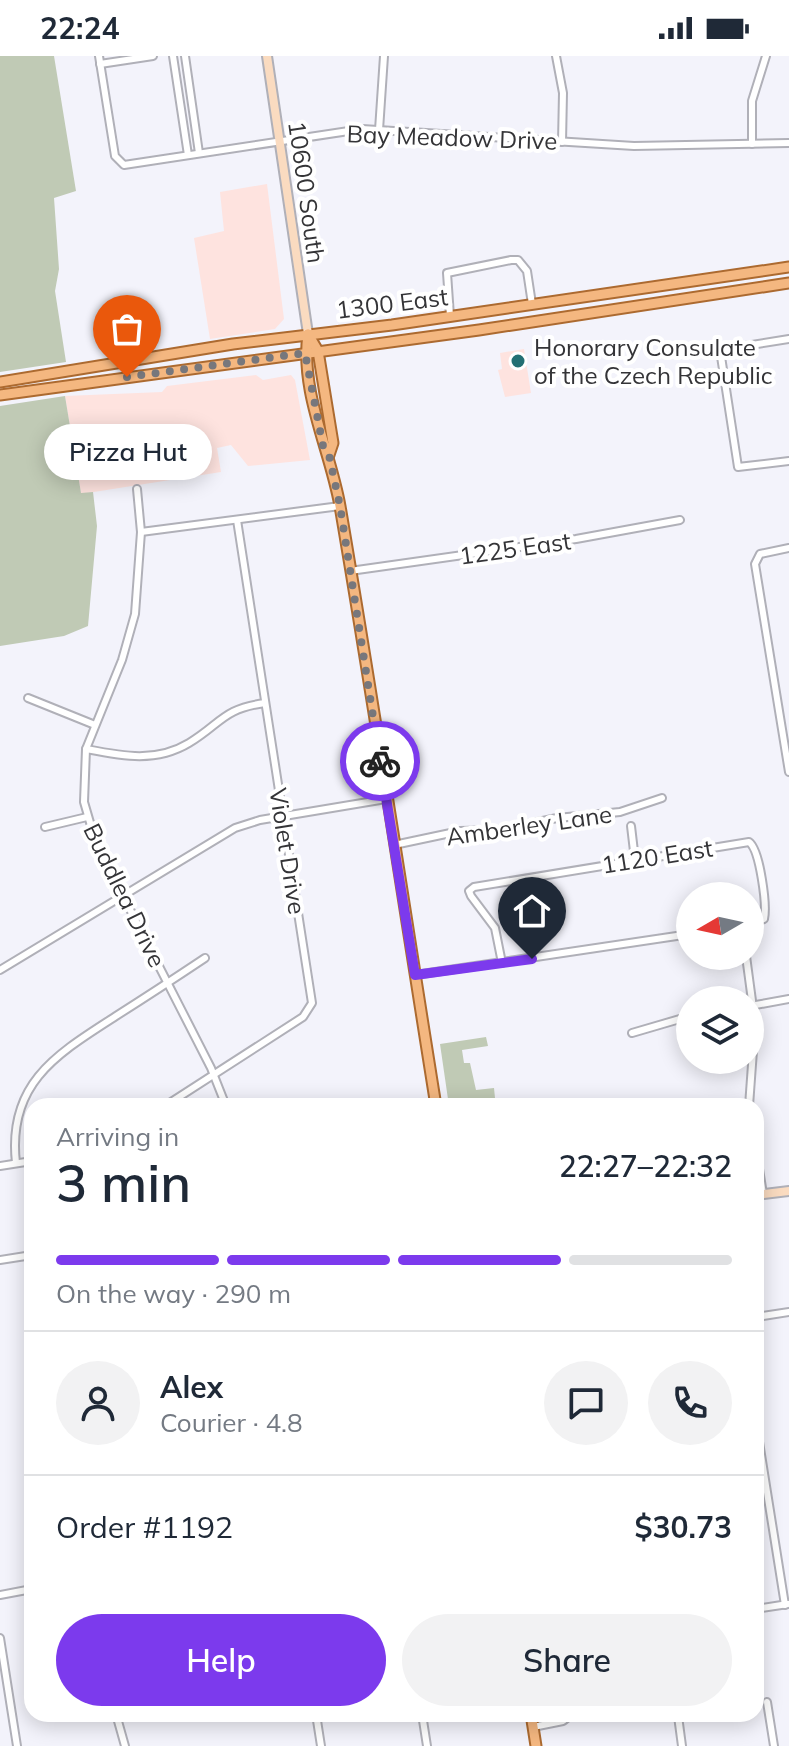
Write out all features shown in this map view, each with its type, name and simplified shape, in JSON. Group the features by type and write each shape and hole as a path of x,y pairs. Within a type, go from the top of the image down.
{"main road":[{"name":"10600 South","path":"267,56 308,334 305,353 323,446 329,455 340,506 435,1098"},
{"name":"1300 East","path":"0,382 308,334 789,267"},
{"name":"1300 East","path":"0,395 789,283"},
{"name":"10600 South","path":"308,334 318,351 333,443 329,455"},
{"path":"764,1194 789,1191"},
{"path":"532,1722 536,1746"}],"street":[{"path":"99,60 153,56"},
{"path":"173,56 188,155"},
{"path":"185,56 199,153"},
{"path":"379,130 384,56"},
{"path":"556,56 563,93 562,142"},
{"path":"752,144 752,101 766,56"},
{"name":"Bay Meadow Drive","path":"99,60 118,162 124,165 345,131 379,130 657,146 789,143"},
{"path":"450,316 447,273 459,268 518,260 527,271 532,304"},
{"path":"789,339 720,350 738,467 789,461"},
{"name":"Buddlea Drive","path":"137,489 141,532 139,584 129,638 86,749 83,785 87,817 223,1098"},
{"path":"141,532 340,506"},
{"name":"Violet Drive","path":"177,1098 311,1009 237,520"},
{"name":"1225 East","path":"350,571 561,542 680,520"},
{"path":"789,548 756,557 757,582 789,772"},
{"path":"28,698 95,725"},
{"path":"86,749 129,757 169,752 191,742 235,709 265,703"},
{"name":"Amberley Lane","path":"394,845 460,831 499,830 557,818 620,812 662,798"},
{"path":"0,970 235,828 283,816 386,799"},
{"path":"45,827 87,817"},
{"path":"631,826 635,860"},
{"name":"1120 East","path":"502,963 495,928 469,891 487,883 752,844 757,854 760,882"},
{"path":"415,975 676,936"},
{"path":"26,1098 45,1067 66,1048 205,958"},
{"path":"764,1003 789,999"},
{"path":"632,1033 676,1020"},
{"path":"749,1098 750,1074"},
{"path":"16,1163 15,1136 24,1101"},
{"path":"0,1166 24,1162"},
{"path":"0,1260 24,1256"},
{"path":"764,1316 789,1312"},
{"path":"764,1470 787,1604 764,1608"},
{"path":"0,1595 24,1590"},
{"path":"0,1638 17,1746"},
{"path":"767,1702 774,1746"},
{"path":"1,1706 10,1704"},
{"path":"118,1722 125,1746"},
{"path":"317,1722 321,1746"},
{"path":"423,1722 427,1746"},
{"path":"533,1727 558,1722"},
{"path":"679,1722 682,1746"}],"shaded area":[{"path":"267,184 284,319 275,329 210,339 194,238 224,231 220,192"},
{"path":"524,349 531,393 505,397 498,370 502,369 500,353"},
{"path":"256,375 263,380 291,375 295,380 310,460 248,466 231,445 217,448 221,472 81,494 65,396 162,392 167,386"}],"green space":[{"path":"0,56 54,56 76,191 54,198 59,269 55,291 66,362 0,372"},
{"path":"65,396 81,493 93,492 97,526 88,626 64,636 0,646 0,406"},
{"path":"486,1037 488,1046 462,1050 464,1063 470,1063 476,1090 494,1088 495,1098 448,1098 440,1044"}],"way so far":[{"path":"127,377 305,353 323,446 329,455 340,506 380,761"}],"place":[{"name":"Honorary Consulate of the Czech Republic","path":"518,361"},
{"name":"Pizza Hut","path":"127,377"}],"route":[{"path":"380,761 415,975 532,959"}]}
